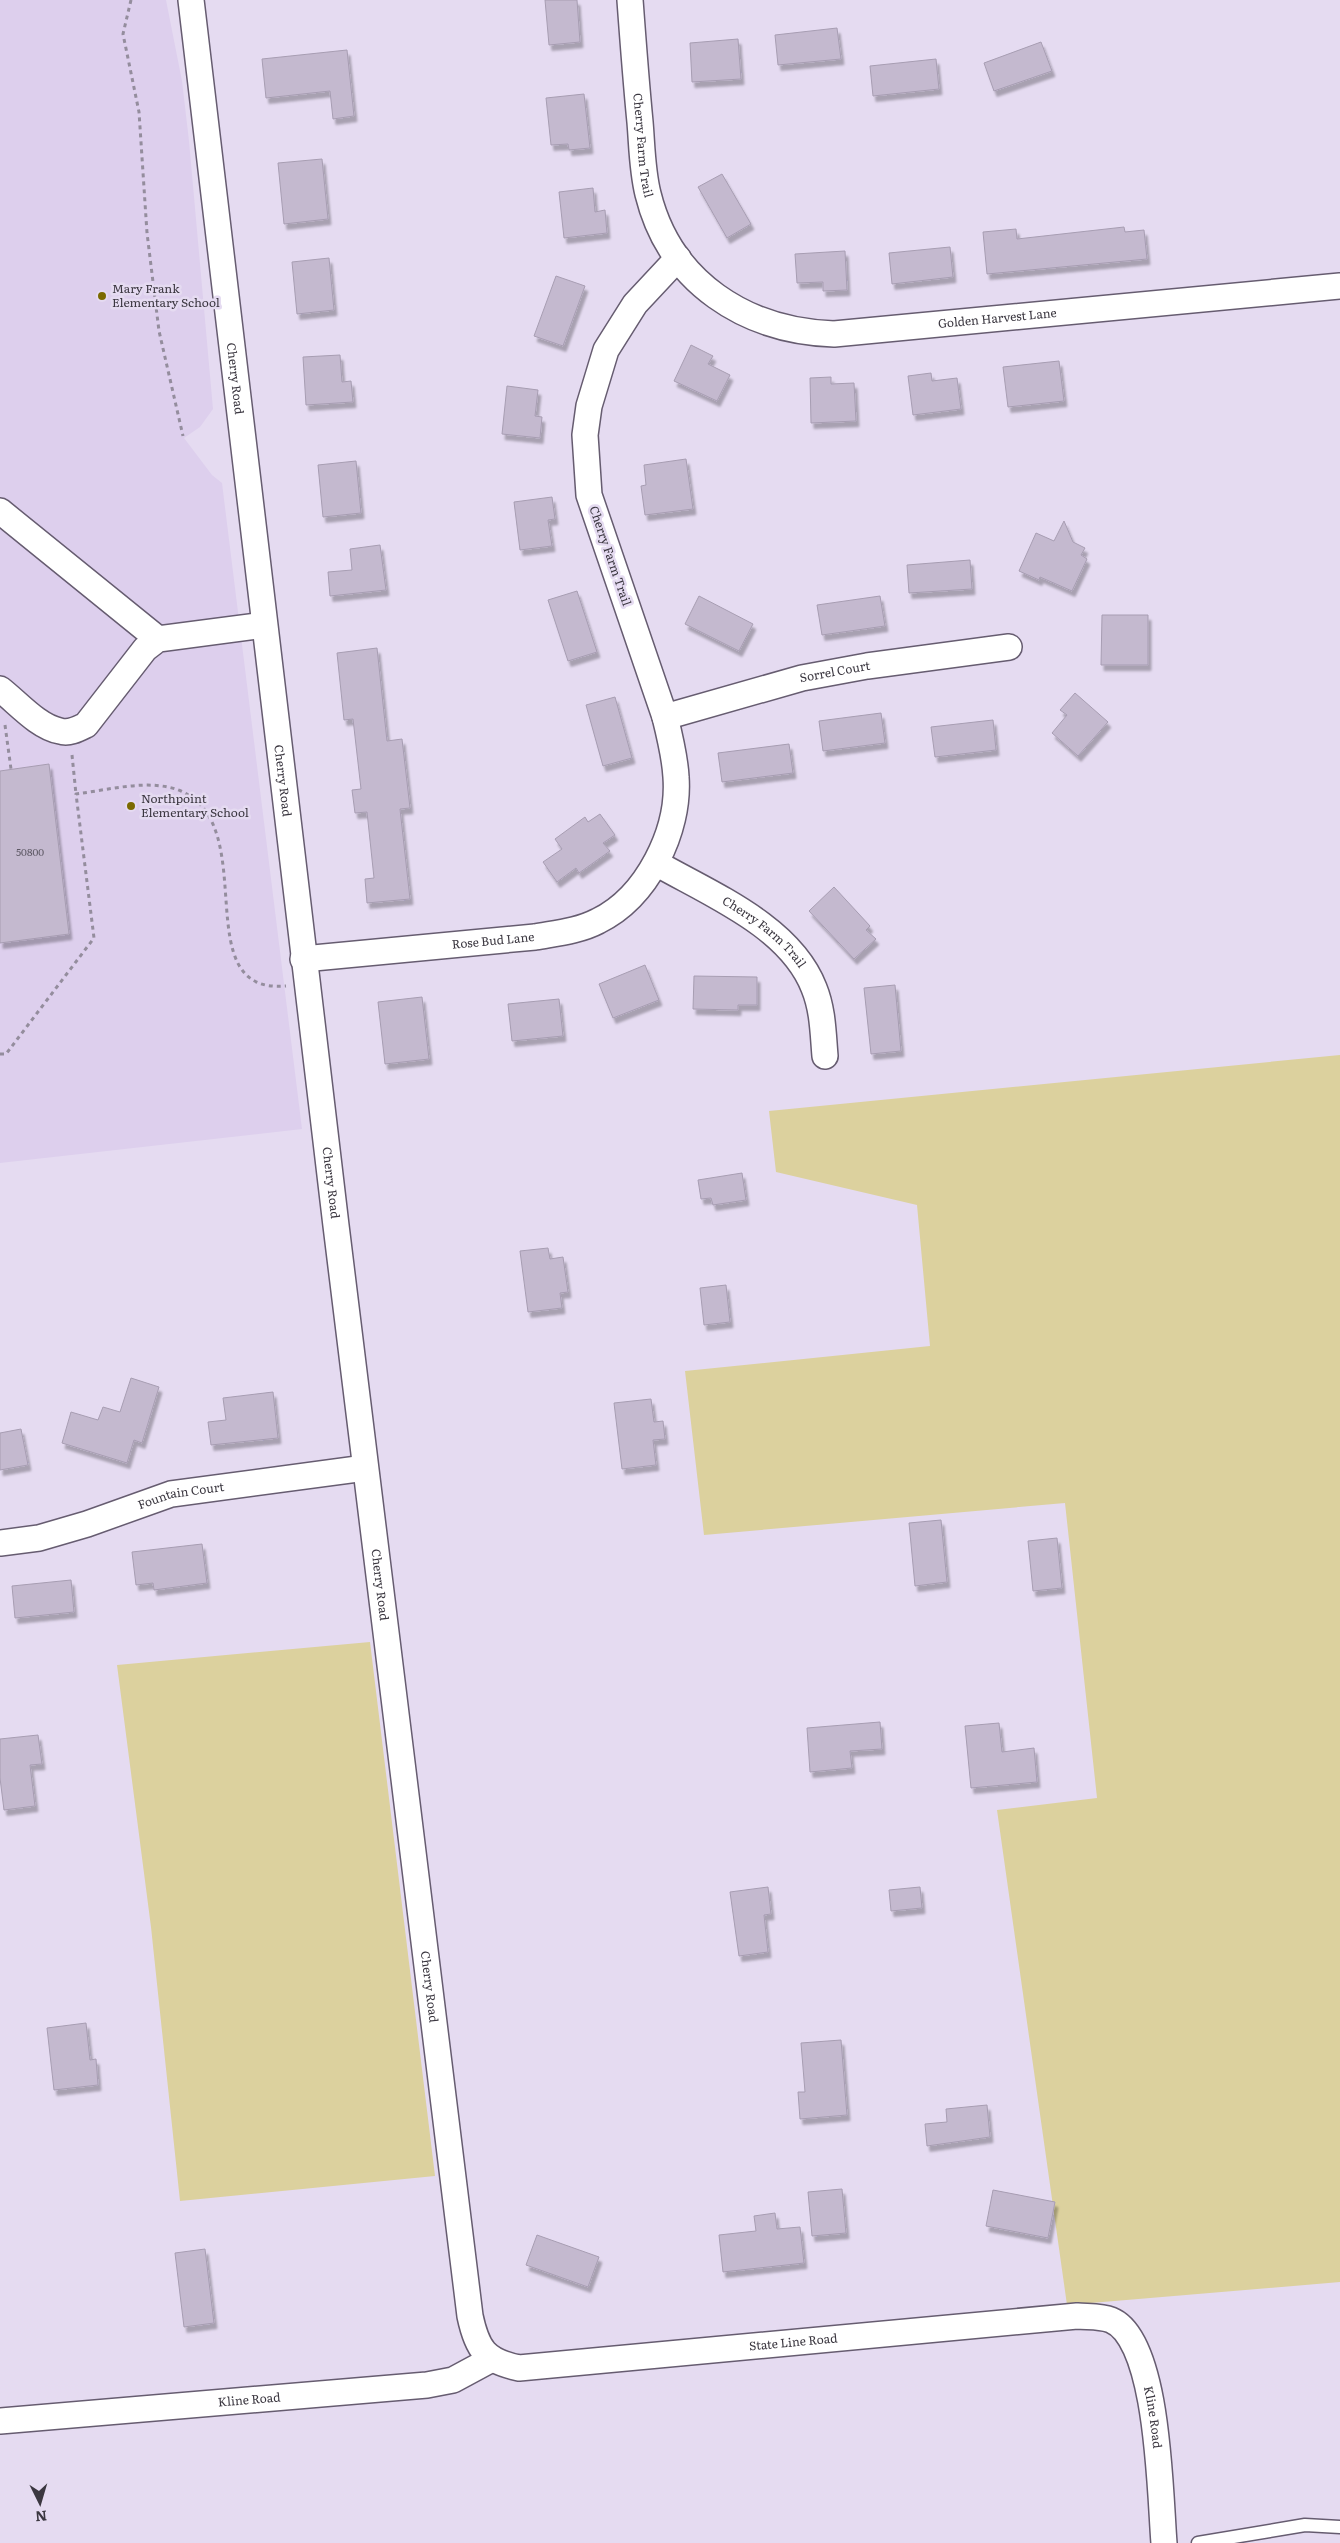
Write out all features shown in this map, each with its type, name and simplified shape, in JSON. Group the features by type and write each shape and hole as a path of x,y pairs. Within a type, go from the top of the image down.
{"street":[{"name":"Cherry Road","path":"191,0 306,984 331,1173 365,1468 470,2316 475,2338 482,2351 492,2359"},
{"name":"Cherry Farm Trail","path":"630,0 644,178 652,210 678,258 635,304 606,350 589,406 586,435 589,495 665,717 677,779 674,809 656,863 772,932 791,950 814,988 822,1020 825,1056"},
{"name":"Golden Harvest Lane","path":"678,258 701,284 734,308 753,318 787,329 810,333 834,334 1340,286"},
{"path":"0,511 158,639"},
{"path":"0,689 48,727 61,732 74,731 86,726 145,648 158,639 264,625"},
{"name":"Sorrel Court","path":"665,717 802,678 867,666 1009,647"},
{"name":"Rose Bud Lane","path":"303,959 536,937 571,931 597,922 619,909 648,879 656,863"},
{"name":"Fountain Court","path":"0,1542 39,1538 171,1494 365,1468"},
{"name":"State Line Road","path":"492,2359 519,2368 551,2366 1067,2317 1096,2317"},
{"name":"Kline Road","path":"1096,2317 1112,2320 1125,2330 1138,2351 1141,2360 1153,2414 1164,2543"},
{"name":"Kline Road","path":"0,2421 427,2384 453,2380 492,2359"}],"lane":[{"path":"1198,2543 1223,2537 1305,2525 1340,2527"}],"path":[{"path":"131,0 123,34 139,112 147,233 159,331 183,436"},
{"path":"4,718 10,769"},
{"path":"0,1054 6,1054 94,938 71,749"},
{"path":"76,794 155,785 182,792 200,805 211,818 220,839 231,946 237,965 258,983 274,987 306,984"}],"shaded area":[{"name":"Northpoint Elementary School","path":"0,0 166,0 182,81 189,141 213,409 200,427 184,438 212,475 222,483 302,1129 0,1163"},
{"path":"1340,1055 1340,2282 1067,2305 997,1810 1097,1798 1065,1503 704,1535 685,1371 930,1346 917,1205 776,1172 769,1111"},
{"path":"370,1642 435,2176 180,2201 151,1927 117,1665"}],"building":[{"path":"545,0 577,0 580,42 549,45"},
{"path":"837,28 841,59 778,65 775,35"},
{"path":"738,39 741,79 692,82 690,43"},
{"path":"1041,42 1052,71 994,91 984,63"},
{"path":"347,50 354,116 333,119 330,91 266,98 262,59"},
{"path":"936,59 939,89 873,96 870,66"},
{"path":"584,94 590,148 569,150 568,144 551,145 546,98"},
{"path":"322,159 328,219 284,224 278,163"},
{"path":"722,174 751,224 727,238 698,187"},
{"path":"593,188 595,212 605,210 607,233 564,238 559,192"},
{"path":"1124,227 1125,232 1144,230 1147,259 987,274 983,232 1016,229 1017,239"},
{"path":"950,247 953,277 892,284 889,253"},
{"path":"845,251 847,290 823,291 823,282 797,283 795,254"},
{"path":"329,258 334,310 297,314 292,262"},
{"path":"556,276 585,286 563,346 534,336"},
{"path":"691,345 713,356 708,364 730,375 717,401 674,381"},
{"path":"340,355 342,382 351,381 353,402 306,405 303,357"},
{"path":"1059,361 1064,401 1008,407 1003,367"},
{"path":"931,373 932,381 957,378 961,409 913,415 908,376"},
{"path":"831,377 831,384 854,383 856,421 811,423 810,378"},
{"path":"507,386 538,390 535,416 542,417 540,438 502,434"},
{"path":"686,459 693,509 645,515 641,486 646,485 644,465"},
{"path":"356,461 361,513 323,517 318,465"},
{"path":"552,497 555,519 548,520 552,546 520,550 514,502"},
{"path":"1064,521 1073,542 1085,548 1081,555 1087,559 1072,591 1040,577 1039,580 1019,571 1036,533 1054,541"},
{"path":"380,545 386,590 330,596 328,572 352,570 350,549"},
{"path":"970,560 972,589 909,593 907,565"},
{"path":"577,591 597,652 568,661 548,600"},
{"path":"699,596 753,624 739,651 685,624"},
{"path":"880,596 885,626 822,635 817,605"},
{"path":"1102,615 1148,615 1148,665 1101,665"},
{"path":"377,648 387,741 402,739 410,808 400,809 410,899 367,903 365,879 374,878 367,812 355,813 352,790 361,789 353,719 344,720 337,653"},
{"path":"1075,693 1108,722 1078,756 1052,733 1067,715 1060,710"},
{"path":"615,697 632,758 603,766 586,705"},
{"path":"881,713 885,743 823,751 819,721"},
{"path":"993,720 996,750 935,757 931,727"},
{"path":"789,744 793,773 722,782 718,753"},
{"path":"49,764 69,934 0,943 0,771"},
{"path":"600,814 615,835 603,843 610,851 579,873 576,868 557,882 543,862 562,849 555,839 585,817 588,822"},
{"path":"834,887 870,926 866,930 876,939 854,959 809,911"},
{"path":"645,965 659,1000 613,1018 599,984"},
{"path":"694,976 757,977 757,1005 738,1005 738,1010 693,1009"},
{"path":"895,985 901,1051 871,1054 864,988"},
{"path":"422,997 429,1059 385,1064 378,1002"},
{"path":"559,999 563,1036 512,1041 508,1004"},
{"path":"742,1173 746,1200 713,1205 711,1198 701,1199 698,1180"},
{"path":"548,1248 550,1259 563,1257 568,1292 560,1293 562,1308 528,1312 520,1251"},
{"path":"726,1285 730,1322 704,1325 700,1288"},
{"path":"131,1378 159,1387 142,1443 134,1440 127,1463 62,1443 71,1412 98,1420 103,1407 120,1412"},
{"path":"273,1392 278,1438 211,1445 208,1422 226,1420 223,1398"},
{"path":"651,1399 654,1422 663,1421 665,1439 653,1440 656,1465 622,1469 614,1403"},
{"path":"21,1429 28,1465 0,1470 0,1433"},
{"path":"941,1520 947,1582 915,1586 909,1523"},
{"path":"1057,1538 1062,1588 1033,1591 1028,1541"},
{"path":"202,1544 207,1583 154,1590 153,1583 136,1585 132,1552"},
{"path":"71,1580 74,1612 15,1618 12,1586"},
{"path":"880,1722 882,1749 850,1751 852,1768 810,1772 807,1728"},
{"path":"999,1723 1002,1752 1034,1748 1037,1782 971,1788 965,1726"},
{"path":"38,1735 42,1764 30,1765 35,1806 4,1810 0,1778 0,1739"},
{"path":"768,1887 771,1914 764,1915 768,1952 739,1956 730,1892"},
{"path":"920,1887 922,1908 891,1911 889,1890"},
{"path":"86,2023 90,2060 96,2059 98,2085 54,2090 47,2028"},
{"path":"841,2040 847,2115 800,2119 798,2092 805,2092 801,2043"},
{"path":"987,2105 990,2137 927,2146 925,2124 947,2122 946,2109"},
{"path":"842,2189 846,2233 812,2236 808,2192"},
{"path":"993,2190 1055,2202 1048,2238 986,2226"},
{"path":"775,2213 777,2229 800,2227 804,2263 723,2272 719,2235 756,2231 754,2216"},
{"path":"537,2235 599,2257 588,2287 526,2265"},
{"path":"205,2249 214,2323 184,2327 175,2253"}],"place":[{"name":"Mary Frank Elementary School","path":"102,296"},
{"name":"Northpoint Elementary School","path":"131,806"}]}
